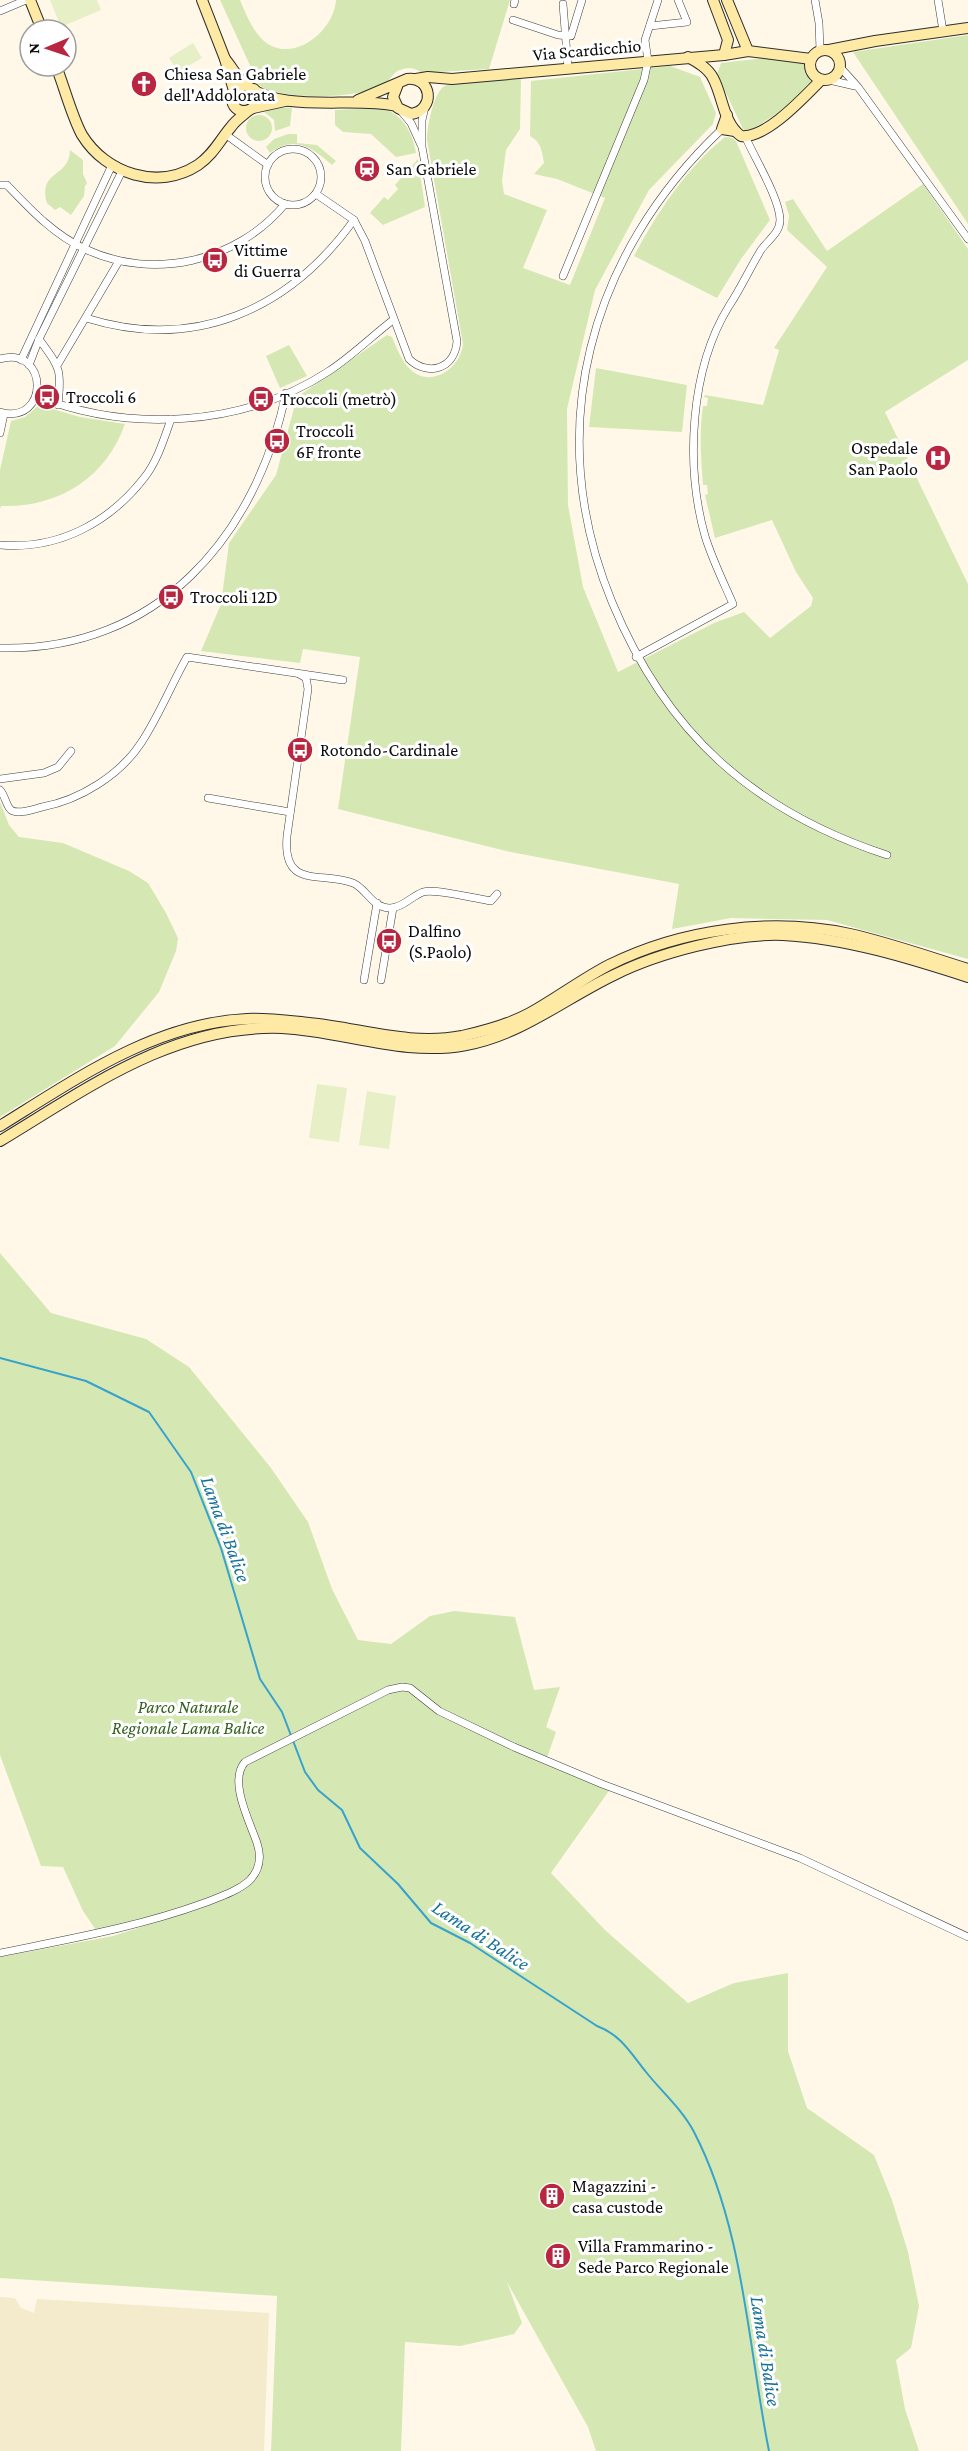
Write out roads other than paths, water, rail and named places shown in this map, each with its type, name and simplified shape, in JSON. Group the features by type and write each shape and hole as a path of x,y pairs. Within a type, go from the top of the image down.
{"main road":[{"path":"28,0 36,18"},
{"path":"202,0 225,59 234,91 232,98 234,106 240,111 250,110 291,100"},
{"path":"712,0 728,40 724,55 717,59 713,67 712,76"},
{"path":"727,0 748,51"},
{"path":"825,80 811,72 811,59 825,50 968,28"},
{"path":"727,115 722,129 740,134 756,134 798,104 825,80 837,75 839,63 857,44"},
{"path":"825,50 839,63"},
{"name":"Via Scardicchio","path":"416,79 428,77 452,79 748,51 811,59"},
{"path":"688,57 703,66 712,76 727,115 740,134"},
{"path":"61,78 81,134 99,158 117,168 150,178 173,176 185,172 208,157 225,134 250,110 257,97 225,59"},
{"path":"234,91 250,88 291,100 327,103 380,102 411,114 424,107 429,95 425,85 416,79 407,79 352,102"},
{"name":"Via Scardicchio","path":"429,95 438,84 452,79"},
{"path":"398,84 393,97 399,108"},
{"path":"0,1126 83,1074 151,1041 183,1030 247,1019 313,1023 395,1038 461,1036 528,1014 608,965 649,948 685,937 729,929 805,928 848,934 891,944 968,969"},
{"path":"0,1141 117,1071 157,1051 190,1040 252,1029 282,1028 398,1046 441,1048 467,1045 534,1021 615,974 655,958 731,939 780,935 811,937 896,956 968,977"}],"street":[{"path":"0,11 28,0"},
{"path":"513,20 571,36 582,0"},
{"path":"563,276 644,80 648,61 645,40 658,0"},
{"path":"650,26 687,22 678,0"},
{"path":"815,0 825,50"},
{"path":"938,0 944,31"},
{"path":"563,4 567,68"},
{"path":"839,63 968,239"},
{"path":"825,80 843,81 858,87"},
{"path":"316,194 354,220 365,241 409,359 426,370 445,365 452,359 457,341 422,147 424,107"},
{"path":"399,108 411,123 422,147"},
{"path":"722,129 675,178 645,220 628,249 603,307 587,364 580,430 580,475 586,525 598,568 636,657 659,694 684,725 742,780 806,822 841,839 887,855"},
{"path":"225,134 267,165"},
{"path":"636,657 733,603 705,536 693,456 697,405 704,370 721,319 762,249 775,234 780,222 778,208 740,134"},
{"path":"287,149 303,151 311,155 320,169 320,186 316,194 298,205 278,201 267,188 265,173 267,165 279,153 287,149"},
{"path":"21,360 75,244 117,168"},
{"path":"29,365 39,339 84,249 117,168"},
{"path":"0,185 7,185 35,214 75,244 119,261 136,264 183,263 215,254 249,237 285,204"},
{"path":"86,318 126,327 164,330 197,326 230,318 266,302 304,277 336,246 354,220"},
{"path":"58,364 119,261"},
{"path":"36,396 58,405 130,419 171,419 234,411 286,393 329,371 393,320"},
{"path":"39,339 58,364 60,384 58,405"},
{"path":"0,359 10,357 21,360 29,365 37,379 36,396 30,406 21,412 2,413 0,433"},
{"path":"0,648 54,643 97,633 152,607 192,576 225,539 250,497 270,450 286,393"},
{"path":"0,545 53,542 88,529 113,510 145,477 162,447 171,419"},
{"path":"0,790 9,809 16,812 29,810 57,804 90,788 117,770 141,744 187,657 343,680"},
{"path":"297,673 306,678 308,689 285,853 291,864 302,876 354,883 377,903 393,908 424,891 491,901 498,894"},
{"path":"0,779 44,773 58,767 71,751"},
{"path":"208,798 290,812"},
{"path":"364,980 377,903"},
{"path":"381,980 393,908"},
{"path":"0,1953 102,1933 174,1914 228,1893 248,1881 259,1867 260,1854 237,1782 240,1767 250,1759 393,1688 410,1688 439,1711 514,1747 602,1784 800,1858 968,1937"}],"waterway":[{"name":"Lama di Balice","path":"0,1358 86,1381 149,1412 191,1472 221,1548 260,1679 282,1712 305,1772 318,1790 342,1810 360,1848 398,1884 431,1923 470,1943 597,2026 613,2034 684,2116 711,2169 724,2208 742,2288 769,2451"}],"place":[{"name":"Chiesa San Gabriele dell'Addolorata","path":"144,84"},
{"name":"San Gabriele","path":"367,169"},
{"name":"Vittime di Guerra","path":"215,260"},
{"name":"Troccoli 6","path":"47,397"},
{"name":"Troccoli (metrò)","path":"261,399"},
{"name":"Troccoli 6F fronte","path":"277,441"},
{"name":"Ospedale San Paolo","path":"938,458"},
{"name":"Troccoli 12D","path":"171,597"},
{"name":"Rotondo-Cardinale","path":"300,750"},
{"name":"Dalfino (S.Paolo)","path":"389,941"},
{"name":"Magazzini - casa custode","path":"552,2196"},
{"name":"Villa Frammarino - Sede Parco Regionale","path":"558,2256"}],"park label":[{"name":"Parco Naturale Regionale Lama Balice","path":"188,1717"}]}
